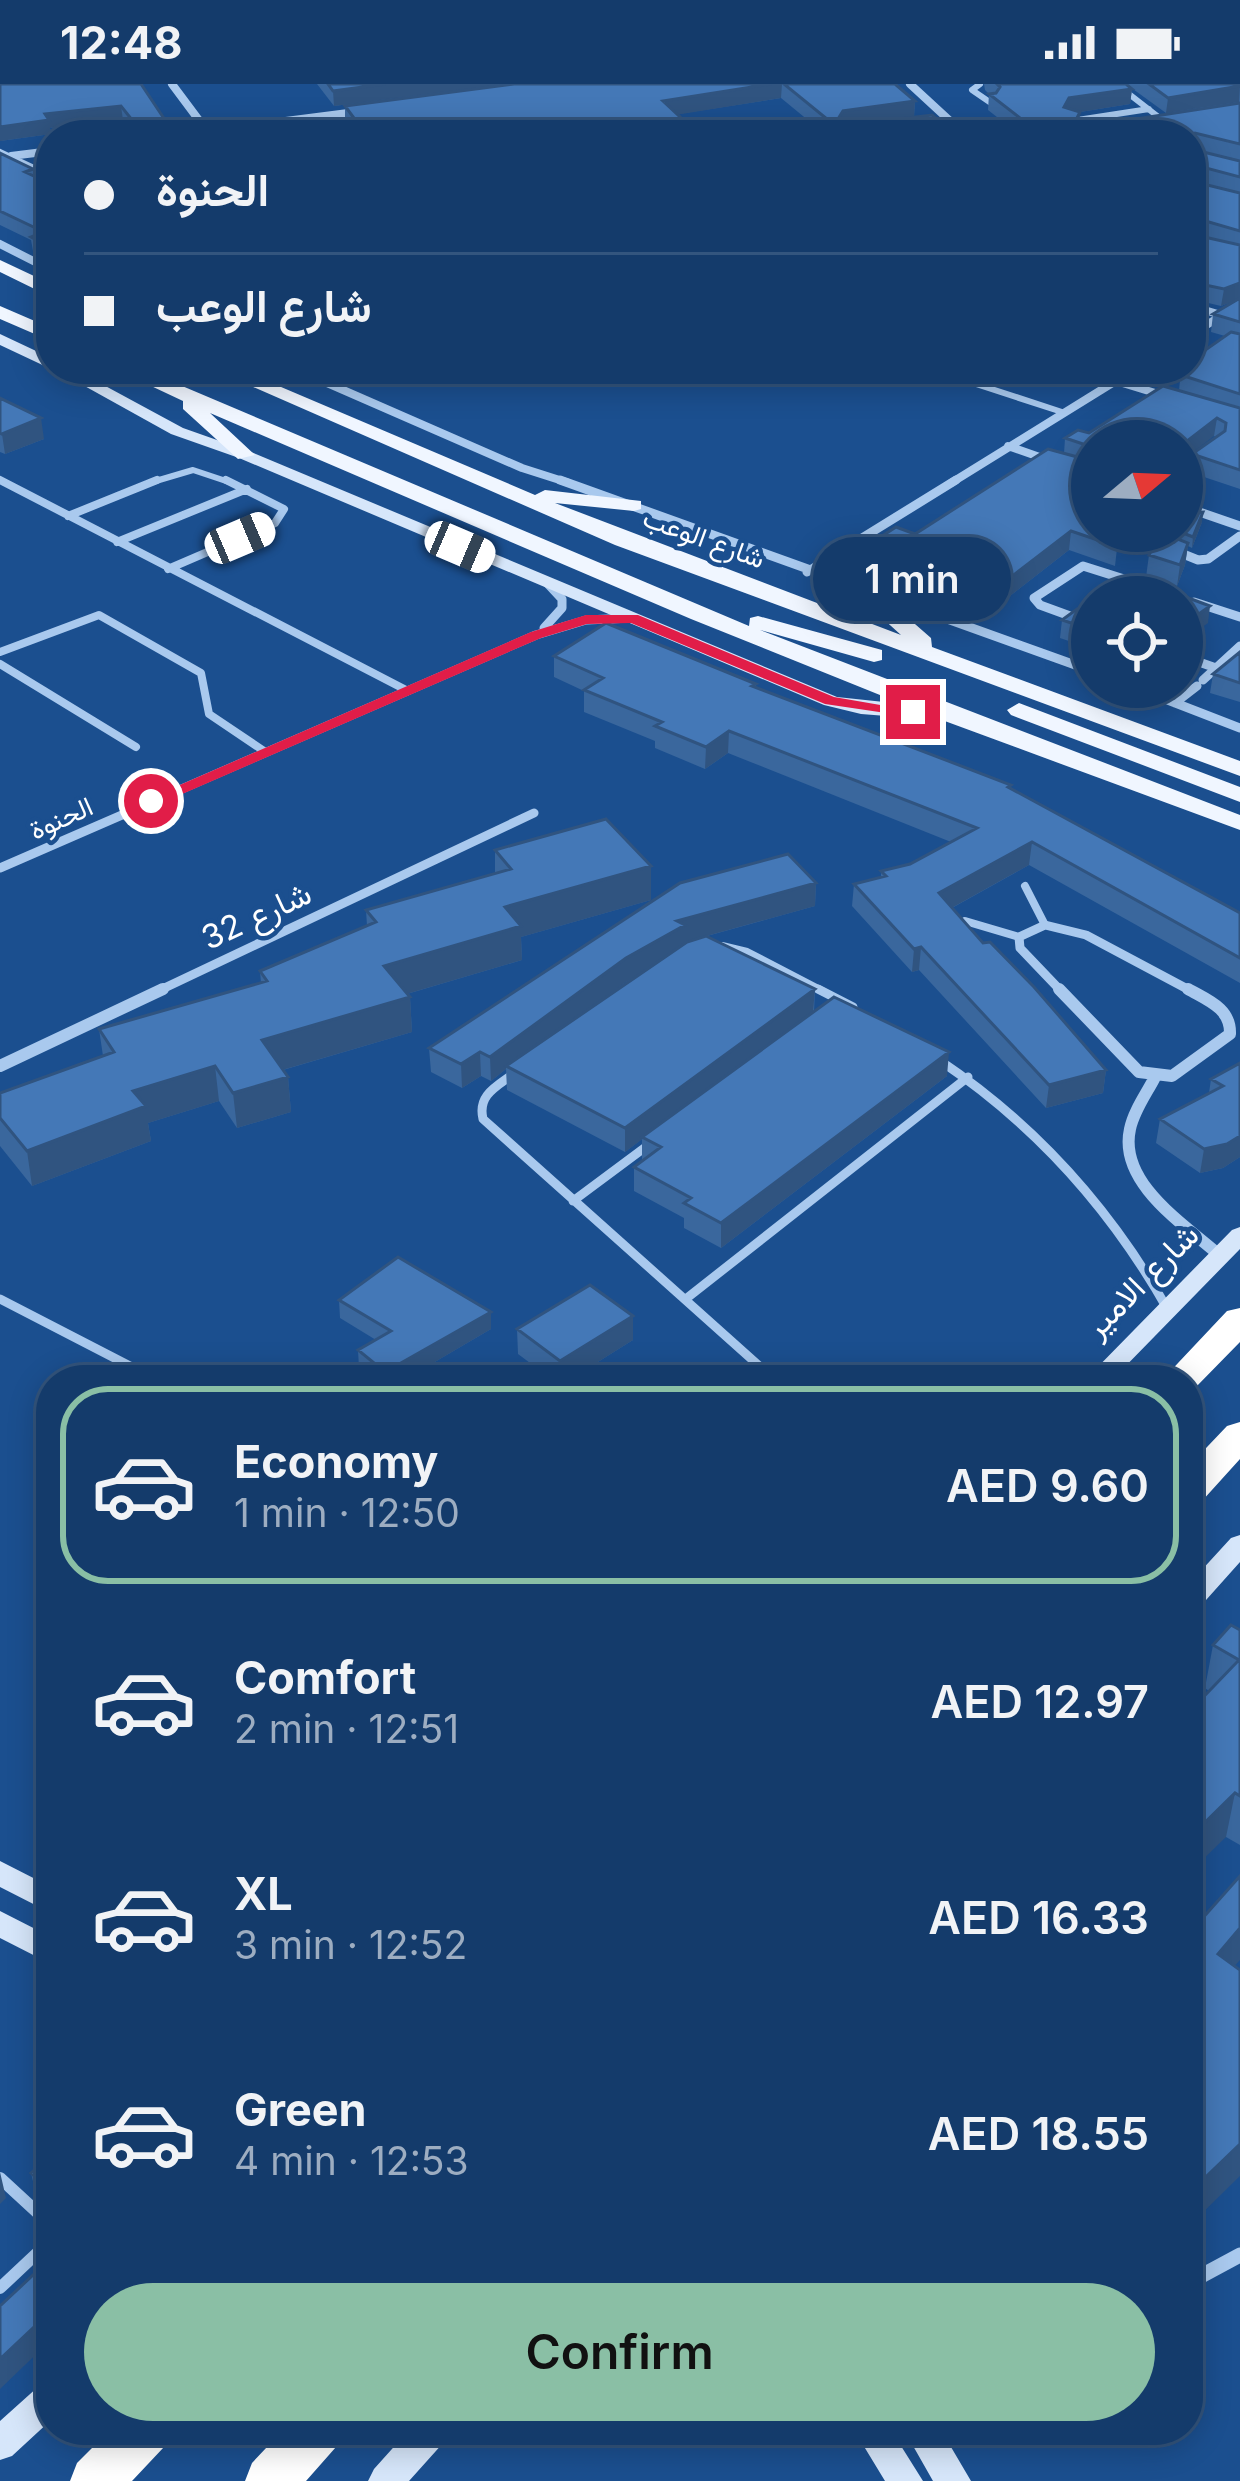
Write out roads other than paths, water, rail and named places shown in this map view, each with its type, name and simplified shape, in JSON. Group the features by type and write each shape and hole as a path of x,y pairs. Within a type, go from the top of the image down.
{"highway":[{"path":"1196,1365 1240,1321"},
{"path":"1203,1475 1240,1435"},
{"path":"96,2481 131,2445"},
{"path":"271,2481 304,2445"}],"main road":[{"path":"0,265 36,283"},
{"path":"0,312 36,328"},
{"path":"158,384 699,614 950,715 1240,823"},
{"name":"شارع الوعب","path":"257,384 510,493 1240,770"},
{"path":"165,387 245,455"},
{"path":"510,493 634,505"},
{"path":"860,588 941,658"},
{"path":"699,614 842,643 1240,795"}],"street":[{"path":"172,84 199,120"},
{"path":"910,84 949,120"},
{"path":"298,120 367,110"},
{"path":"1178,120 1184,119"},
{"path":"3,154 36,152"},
{"path":"3,154 36,170"},
{"path":"0,244 36,262"},
{"path":"1206,325 1240,305"},
{"path":"1206,311 1221,316"},
{"path":"0,339 36,357"},
{"path":"90,384 177,431 245,455 845,706 950,715"},
{"name":"شارع الوعب","path":"330,384 523,468 1071,663"},
{"path":"807,572 1111,384"},
{"path":"1125,384 1178,401"},
{"path":"1008,446 1056,462"},
{"path":"1203,513 1240,526"},
{"path":"1178,552 1208,559 1240,536"},
{"path":"1071,615 1034,598 1084,566 1116,576"},
{"path":"536,635 562,608 556,591 547,584"},
{"path":"1203,604 1240,617"},
{"name":"الحنوة","path":"0,868 536,635 586,620 633,618"},
{"path":"1203,680 1240,646"},
{"path":"1203,663 1216,668"},
{"path":"1188,708 1240,728"},
{"name":"شارع 32","path":"0,1066 534,813"},
{"path":"1045,925 1086,934 1212,1002 1236,1026 1221,1046 1178,1073 1155,1077 1133,1068 1028,958 1019,937 1045,925"},
{"path":"1155,1077 1129,1132 1128,1155 1140,1178 1220,1256"},
{"name":"شارع الامير","path":"1112,1365 1240,1235"},
{"path":"1203,1586 1240,1546"},
{"path":"0,1874 36,1893"},
{"path":"0,1923 36,1943"},
{"path":"1203,2275 1240,2255"},
{"path":"0,2444 36,2411"},
{"path":"386,2481 418,2445"},
{"path":"887,2445 905,2481"},
{"path":"930,2445 953,2481"}],"lane":[{"path":"980,84 971,87 991,103"},
{"path":"1116,84 1163,120"},
{"path":"1077,120 1149,109"},
{"path":"976,384 1062,412"},
{"path":"68,516 182,470 212,472 280,505 281,519 168,569"},
{"path":"0,480 408,691"},
{"path":"117,542 247,488"},
{"path":"0,652 89,616 108,617 198,670 209,714 264,751"},
{"path":"0,664 136,747"},
{"path":"1025,886 1045,925"},
{"path":"965,920 1019,937"},
{"path":"708,946 746,952 861,1012"},
{"path":"824,1016 844,1001"},
{"path":"932,1055 986,1089 1085,1192 1137,1255 1168,1310"},
{"path":"520,1069 485,1095 479,1106 483,1119 759,1365"},
{"path":"687,1298 968,1077"},
{"path":"573,1201 670,1130"},
{"path":"0,1299 128,1365"},
{"path":"0,2178 36,2211"},
{"path":"0,2288 36,2254"}]}
